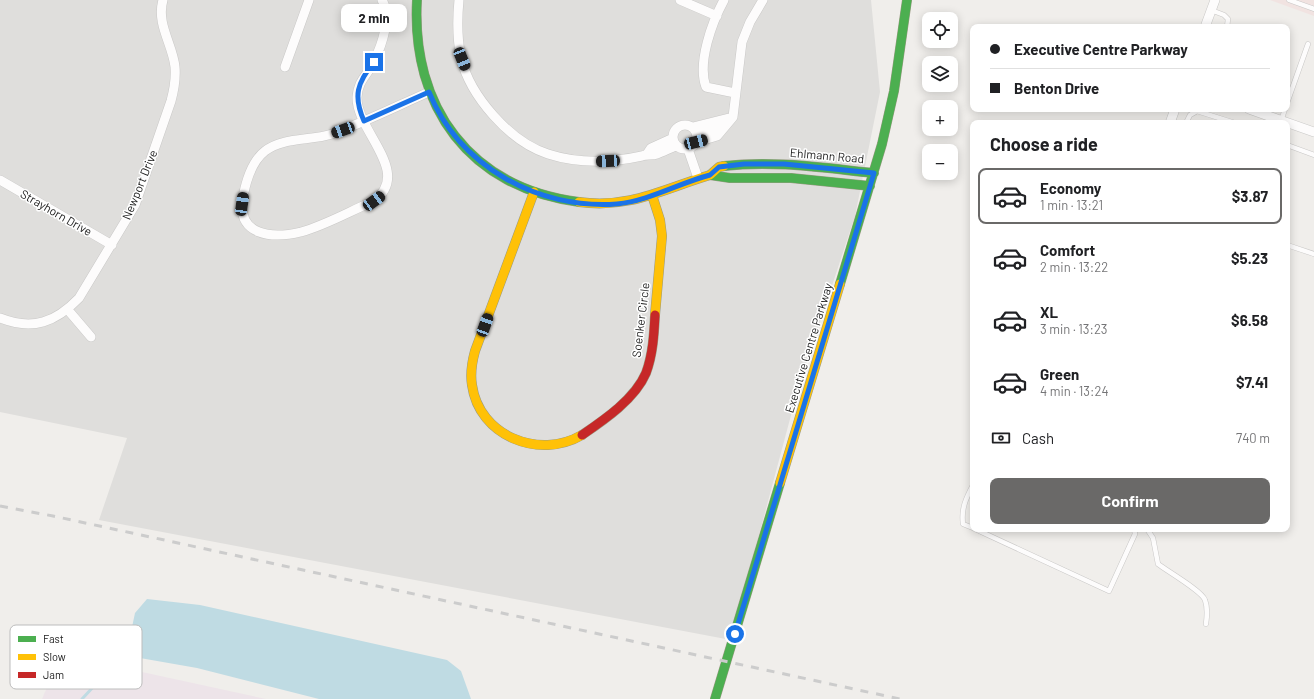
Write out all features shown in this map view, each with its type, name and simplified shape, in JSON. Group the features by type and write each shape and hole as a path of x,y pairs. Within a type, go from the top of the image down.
{"street":[{"name":"Newport Drive","path":"0,318 14,324 34,324 51,320 68,310 80,298 135,205 171,101 175,84 175,66 162,18 163,0"},
{"path":"285,67 309,0"},
{"path":"382,0 385,4 387,20 385,30 374,62 362,77 357,97 364,121 385,165 388,175 388,185 381,196 374,201 300,232 269,235 252,229 244,218 242,204 254,163 260,156 274,146 330,134 364,121 429,92"},
{"name":"Ehlmann Road","path":"417,0 416,36 422,71 429,92 445,123 474,156 512,183 534,192 572,202 617,204 652,195 710,175 719,167 744,164 784,164 874,173"},
{"path":"459,0 457,34 462,59 472,85 488,109 505,128 527,144 547,154 572,160 596,162 620,160 647,154 655,155 674,142"},
{"path":"680,0 717,16"},
{"path":"724,0 710,30 703,79 706,87 735,93"},
{"path":"674,142 674,130 677,127 685,125 695,134 717,136 733,117 742,42 750,22 763,0"},
{"name":"Executive Centre Parkway","path":"715,699 874,173 894,91 907,0"},
{"path":"1206,24 1215,0"},
{"path":"1256,112 1275,120"},
{"path":"698,178 688,149 695,134 733,117"},
{"path":"1290,125 1314,132"},
{"path":"674,142 688,149"},
{"name":"Ehlmann Road","path":"710,175 722,180 745,177 784,178 870,186"},
{"name":"Strayhorn Drive","path":"0,180 112,245"},
{"name":"Soenker Circle","path":"534,192 475,351 471,369 472,386 476,401 492,426 515,441 531,446 562,444 585,432 628,398 639,386 646,373 651,344 662,235 652,195"},
{"path":"68,310 91,337"}],"lane":[{"path":"1289,0 1314,9"},
{"path":"1211,10 1224,15 1228,19 1227,24"},
{"path":"1290,94 1308,44"},
{"path":"1188,120 1190,115 1195,112"},
{"path":"1200,112 1226,120"},
{"path":"1290,146 1314,155"},
{"path":"1290,245 1314,254"},
{"path":"970,491 966,498 962,516 963,524 970,527"},
{"path":"981,532 1110,591 1135,532"},
{"path":"1149,532 1153,538 1158,564 1196,589 1205,598 1207,610 1206,624"}],"shaded area":[{"path":"0,0 871,0 880,92 855,216 798,389 731,640 99,520 127,438 0,412"},
{"path":"1270,0 1314,0 1314,16"},
{"path":"142,672 266,699 42,699 46,689 142,689"}],"water":[{"path":"147,599 200,605 447,660 461,671 471,699 319,699 197,668 142,658 142,625 132,625 135,613"}],"waterway":[{"path":"82,699 91,689"}],"railway":[{"path":"0,506 53,516 900,699"}],"traffic: fast":[{"path":"417,0 418,39 424,75 437,107 455,136 478,160 507,180 540,194 579,202"},
{"path":"840,284 882,144 894,91 907,0"},
{"path":"724,166 743,164 780,164 874,173"},
{"path":"710,175 730,178 791,178 870,186"},
{"path":"715,699 780,483"}],"traffic: slow":[{"path":"579,202 614,203 630,200 710,175 719,167 724,166"},
{"path":"534,192 475,351 471,376 472,385 477,403 486,418 499,430 514,438 530,444 548,445 565,442 582,435"},
{"path":"652,195 660,220 662,236 655,315"},
{"path":"780,483 840,284"}],"traffic: jam":[{"path":"582,435 600,423 618,408 627,400 641,383 646,373 652,351 655,315"}],"route":[{"path":"374,62 362,77 357,97 358,105 364,121 429,92 445,123 458,140 474,156 512,183 551,198 593,204 617,204 639,199 710,175 719,167 744,164 784,164 874,173 735,634"}]}
